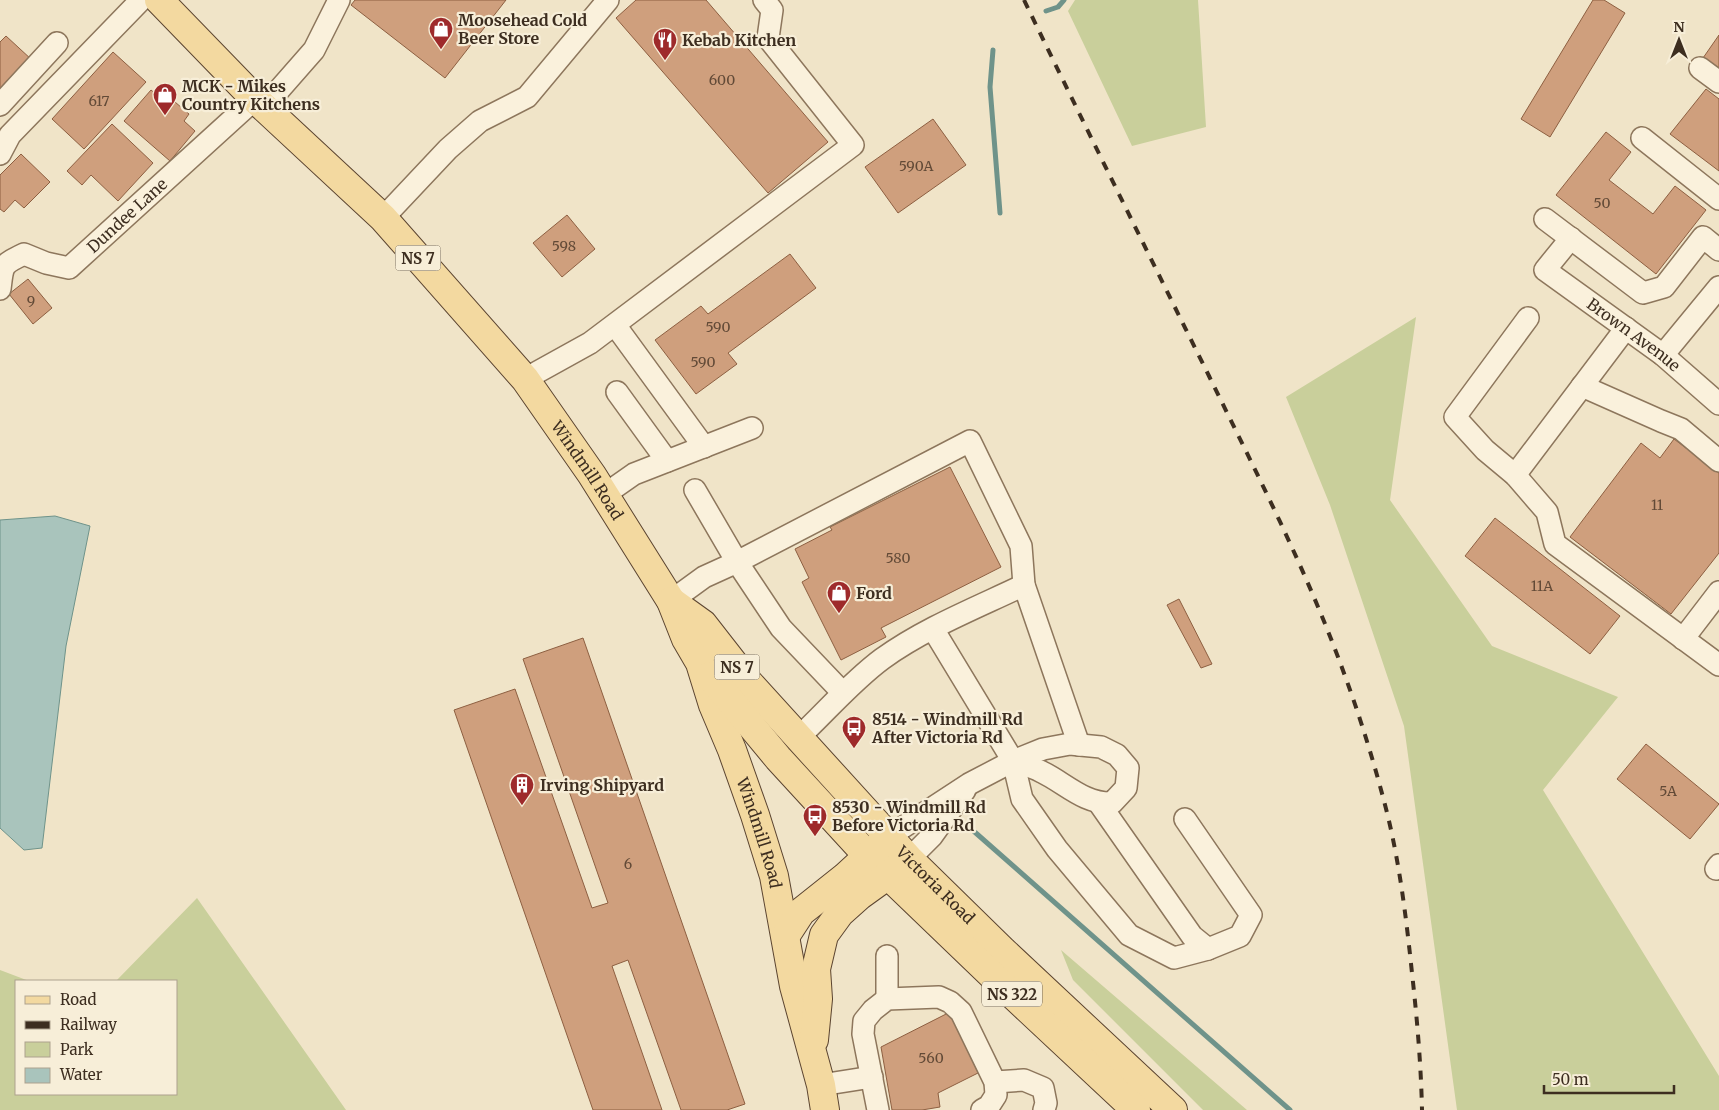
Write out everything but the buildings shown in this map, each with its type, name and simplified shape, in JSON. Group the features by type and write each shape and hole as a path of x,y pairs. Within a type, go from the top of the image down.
{"main road":[{"name":"Windmill Road","path":"159,0 259,103 383,218 525,379 604,495 671,601 686,639 700,663 713,705 732,750 758,822 774,876 794,986 823,1097"},
{"name":"Victoria Road","path":"671,601 703,624 749,683 909,859 1003,951 1173,1110"},
{"name":"Victoria Road","path":"700,663 778,758 868,856 1136,1110"},
{"path":"786,935 801,912 846,877 888,837"},
{"name":"Windmill Road","path":"813,1059 818,999 816,969 824,935 840,913 909,859"}],"street":[{"path":"0,154 10,135 141,0"},
{"path":"259,103 314,50 339,0"},
{"path":"383,218 448,149 480,121 527,97 608,0"},
{"path":"525,379 590,343 853,145 768,38 772,10 764,0"},
{"path":"0,106 57,43"},
{"path":"1700,68 1719,82"},
{"name":"Dundee Lane","path":"0,289 2,270 9,261 24,254 46,263 68,268 259,103"},
{"path":"1642,138 1719,198"},
{"path":"1545,219 1643,293 1664,287 1703,237 1719,250"},
{"name":"Brown Avenue","path":"1571,238 1545,270 1663,355 1719,404"},
{"path":"1663,355 1719,287"},
{"path":"1528,318 1455,417 1485,450 1515,475 1547,512 1555,544 1719,665"},
{"path":"615,325 704,447"},
{"path":"1515,475 1626,328"},
{"path":"1582,386 1681,429 1719,461"},
{"path":"617,392 667,461"},
{"path":"604,495 634,474 752,428"},
{"path":"671,601 704,577 737,562 970,441 1021,546 1024,585 1079,744"},
{"path":"695,490 737,562 781,628 843,693"},
{"path":"798,738 843,693 882,660 918,636 1024,585"},
{"path":"1683,639 1719,592"},
{"path":"932,629 1013,761 1022,799 1057,849 1129,935 1174,958 1208,949 1240,936 1251,915 1185,819"},
{"path":"888,837 969,784 1013,761 1043,750 1070,744 1100,747 1117,755 1128,768 1126,788 1112,803 1099,803 1066,788 1042,772 1013,761"},
{"path":"909,859 932,836 969,784"},
{"path":"1099,803 1192,936 1208,949"},
{"path":"887,956 887,999"},
{"path":"878,1110 863,1034 864,1021 873,1010 887,999 939,997 950,1002 961,1012 995,1082 996,1095 990,1106 982,1110"},
{"path":"823,1097 872,1077"},
{"path":"995,1082 1024,1080 1043,1088 1046,1103 1044,1110"}],"green space":[{"path":"1075,0 1198,0 1206,127 1132,146 1068,11"},
{"path":"1416,317 1390,500 1492,646 1618,697 1543,790 1719,1076 1719,1110 1457,1110 1404,726 1330,505 1286,397"},
{"path":"197,898 346,1110 0,1110 0,970 26,980 15,980 15,1095 178,1095 178,980 117,980"},
{"path":"1061,950 1247,1110 1203,1110 1073,980"}],"water":[{"path":"55,516 90,526 66,646 42,848 24,850 0,828 0,520"}],"waterway":[{"path":"1046,11 1058,7 1064,0"},
{"path":"993,50 990,87 1000,213"},
{"path":"969,827 1290,1110"}],"railway":[{"path":"1024,0 1281,524 1315,599 1351,691 1380,785 1398,865 1416,1007 1422,1110"}],"place":[{"name":"Moosehead Cold Beer Store","path":"441,50"},
{"name":"Kebab Kitchen","path":"665,61"},
{"name":"MCK - Mikes Country Kitchens","path":"165,116"},
{"name":"Ford","path":"839,614"},
{"name":"8514 - Windmill Rd After Victoria Rd","path":"854,749"},
{"name":"Irving Shipyard","path":"522,806"},
{"name":"8530 - Windmill Rd Before Victoria Rd","path":"815,837"}]}
